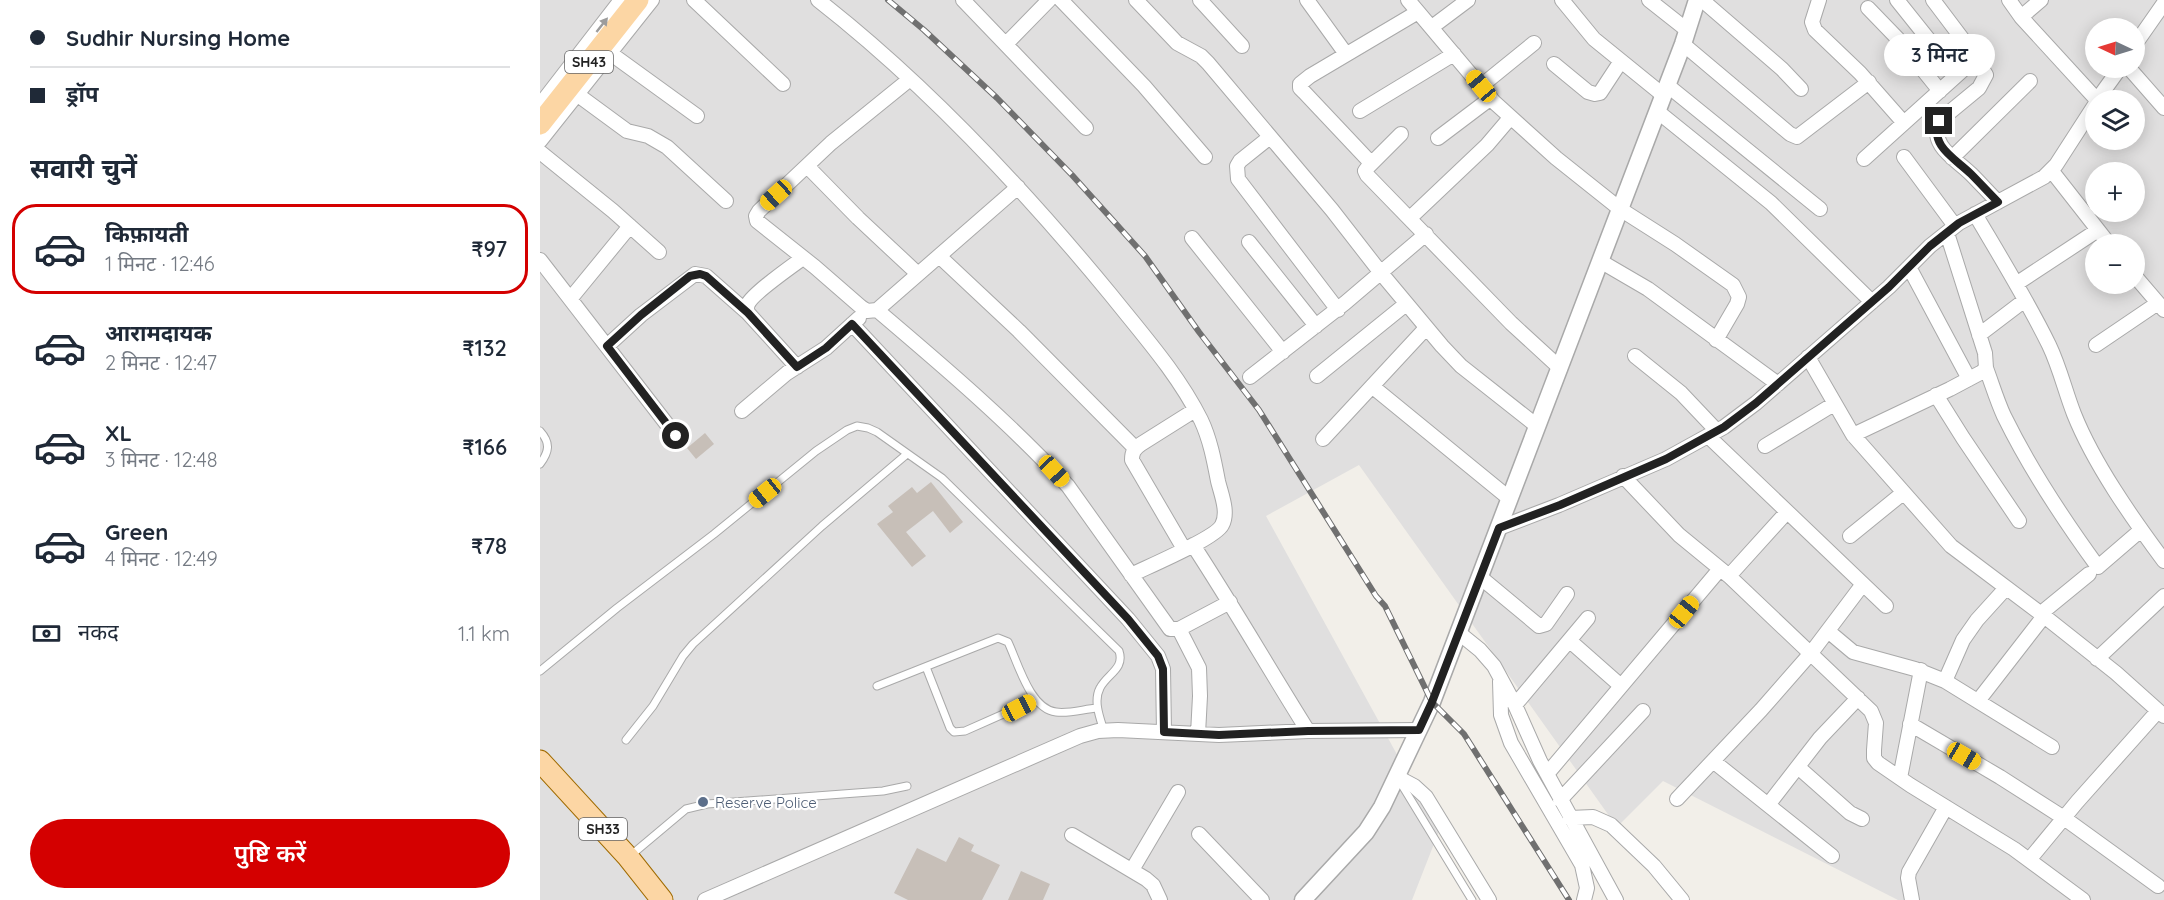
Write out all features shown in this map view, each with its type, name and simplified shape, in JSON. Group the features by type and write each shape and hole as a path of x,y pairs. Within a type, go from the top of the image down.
{"main road":[{"name":"SH43","path":"540,124 638,0"},
{"name":"SH33","path":"540,761 628,857 658,899"}],"street":[{"path":"540,105 545,90 621,0"},
{"path":"540,141 652,0"},
{"path":"694,0 783,84"},
{"path":"818,0 910,78 1018,187 1068,243 1159,354 1186,393 1210,444 1225,516 1223,525 1219,530 1188,547 1131,575"},
{"path":"963,0 1086,128"},
{"path":"1006,44 1049,0"},
{"path":"1061,0 1144,86 1205,157"},
{"path":"1136,0 1177,43 1201,56 1208,63 1332,210 1426,328 1461,366 1538,426"},
{"path":"1200,0 1242,46"},
{"path":"1307,0 1346,54"},
{"path":"1408,0 1510,118 1620,209 1733,285 1738,297 1737,304 1716,340"},
{"path":"1432,27 1468,0"},
{"path":"1562,0 1594,39 1663,97 1872,302"},
{"path":"1649,0 1685,37 1790,134 1797,137 1869,82"},
{"path":"1303,900 1366,832 1397,777 1419,730 1459,633 1538,426 1663,97 1697,0"},
{"path":"1702,0 1782,69 1800,89"},
{"path":"1897,0 1957,75"},
{"path":"1934,0 1986,75 1979,88 1939,121 1937,138 1944,151 1971,174 1998,202"},
{"path":"2009,0 2021,17 2087,90"},
{"path":"2021,17 2041,0"},
{"path":"1816,1 1812,22 1815,30 1869,82 1904,123"},
{"path":"2145,30 2164,3"},
{"path":"1868,8 1898,39 1940,90"},
{"path":"1371,163 1300,88 1303,80 1418,12"},
{"path":"1481,86 1534,43"},
{"path":"610,53 697,116"},
{"path":"1360,111 1454,54"},
{"path":"1864,159 1976,58"},
{"path":"1554,64 1588,92 1595,94 1600,93 1621,61"},
{"path":"910,78 831,143 759,211 756,216 757,221 872,311 993,412 1054,471 1068,486 1165,625 1174,630 1179,629 1230,602"},
{"path":"2138,78 2164,108"},
{"path":"1952,158 2031,81"},
{"path":"578,95 627,131 648,136 667,147 726,201"},
{"path":"1663,97 1820,209"},
{"path":"1438,138 1491,98"},
{"path":"1410,218 1487,145 1510,118"},
{"path":"1499,528 1560,505 1666,459 1712,433 1756,403 1951,230 1975,214 2034,184 2051,170 2085,119"},
{"path":"1401,134 1371,163 1365,171 1367,175 1511,322 1560,368"},
{"path":"1270,137 1240,161 1237,166 1238,179 1338,310"},
{"path":"540,152 659,252"},
{"path":"1904,157 1951,230 1985,353 1986,368 2003,414 2025,456 2073,532 2098,567 2141,530"},
{"path":"807,166 918,274"},
{"path":"2051,170 2101,234"},
{"path":"742,411 797,367 826,348 852,324 918,274 1018,187"},
{"path":"1975,214 2025,300 2063,376 2074,413 2091,449 2141,530 2162,553"},
{"path":"570,298 630,226"},
{"path":"2016,284 2098,230"},
{"path":"1250,377 1338,310 1426,234"},
{"path":"1192,238 1283,352"},
{"path":"1249,242 1316,326"},
{"path":"939,256 1019,331 1135,448"},
{"path":"748,313 747,308 751,299 803,258"},
{"path":"540,261 676,436"},
{"path":"1600,261 1648,290 1778,384"},
{"path":"1909,267 1969,379"},
{"path":"607,346 641,315 695,274 706,276 748,313 797,367"},
{"path":"2096,345 2161,306 2145,288"},
{"path":"1979,334 2025,300"},
{"path":"1317,376 1406,304"},
{"path":"852,324 1128,619 1158,656 1163,669 1164,732"},
{"path":"1323,439 1426,328"},
{"path":"1635,356 1681,393 1712,433 1786,513 1886,606"},
{"path":"1808,357 1853,435 1951,546 2097,658 2161,713 2064,818 2029,860"},
{"path":"1853,435 1969,379 1986,368"},
{"path":"1373,387 1510,499"},
{"path":"1936,395 2019,521"},
{"path":"1765,446 1834,404"},
{"path":"1195,410 1135,448 1132,460 1188,547 1230,602 1308,731"},
{"path":"1623,476 1679,535 1724,572 1874,715 1876,723 1874,758 1878,763 2014,849 2083,900"},
{"path":"1850,536 1903,492"},
{"path":"1547,774 1621,686 1724,572 1786,513"},
{"path":"1978,702 2044,616 2045,610 2089,574"},
{"path":"1480,577 1539,626 1546,624 1567,594"},
{"path":"1677,799 1811,653 1863,584"},
{"path":"1944,681 1963,640 1977,620 2006,588"},
{"path":"2097,658 2164,596"},
{"path":"1515,705 1588,618"},
{"path":"1179,629 1199,668 1198,734"},
{"path":"1828,631 1853,652 1921,670 1944,681 2052,747"},
{"path":"1459,633 1480,650 1494,666 1560,800 1616,900"},
{"path":"1570,641 1621,686"},
{"path":"1900,778 1921,670"},
{"path":"1500,679 1501,715 1511,743 1582,865 1587,888 1584,900"},
{"path":"1768,805 1820,738 1858,698"},
{"path":"1560,800 1643,711"},
{"path":"1910,724 2064,818 2158,886"},
{"path":"705,900 1080,736 1104,731 1219,735 1419,730"},
{"path":"1713,761 1832,856"},
{"path":"1798,766 1850,813 1862,819"},
{"path":"1397,777 1414,786 1426,797 1490,900"},
{"path":"1132,870 1178,792"},
{"path":"1912,900 1909,872 1946,807"},
{"path":"1570,818 1593,817 1611,825 1654,866 1682,900"},
{"path":"1199,834 1262,900"},
{"path":"1072,835 1153,885 1160,900"}],"lane":[{"path":"540,671 616,608 714,534 816,451 857,426 868,428 942,478 1119,651 1121,659 1119,665 1100,688 1097,708 1104,731"},
{"path":"540,431 548,443 548,451 540,464"},
{"path":"626,740 653,706 682,656 693,644 814,533 907,454"},
{"path":"877,686 998,638 1008,642 1040,706 1056,712 1097,708"},
{"path":"926,667 950,728 954,732 965,731 1035,700"},
{"path":"1397,777 1472,900"},
{"path":"628,857 686,809 706,804 883,791 907,786"}],"shaded area":[{"path":"540,0 2164,0 2164,900 1898,900 1663,781 1617,827 1359,465 1266,516 1439,831 1412,900 540,900"}],"building":[{"path":"705,433 714,444 696,459 687,448"},
{"path":"931,482 963,522 950,533 933,511 906,532 926,556 912,567 877,524 893,512 888,506 912,487 917,493"},
{"path":"959,837 974,845 971,851 1000,865 982,900 908,900 894,893 917,848 946,862"},
{"path":"1021,871 1050,884 1043,900 1008,900"}],"railway":[{"path":"888,0 997,98 1072,175 1145,256 1199,332 1259,410 1376,596 1385,606 1432,702 1464,734 1569,900"}],"place":[{"name":"Reserve Police","path":"703,802"}],"route":[{"path":"676,436 607,346 690,276 695,274 706,276 748,313 797,367 826,348 852,324 1128,619 1158,656 1163,669 1164,732 1219,735 1419,730 1499,528 1560,505 1666,459 1724,427 1756,403 1889,287 1930,246 1959,223 1998,202 1962,165 1944,151 1936,133 1939,121"}]}
